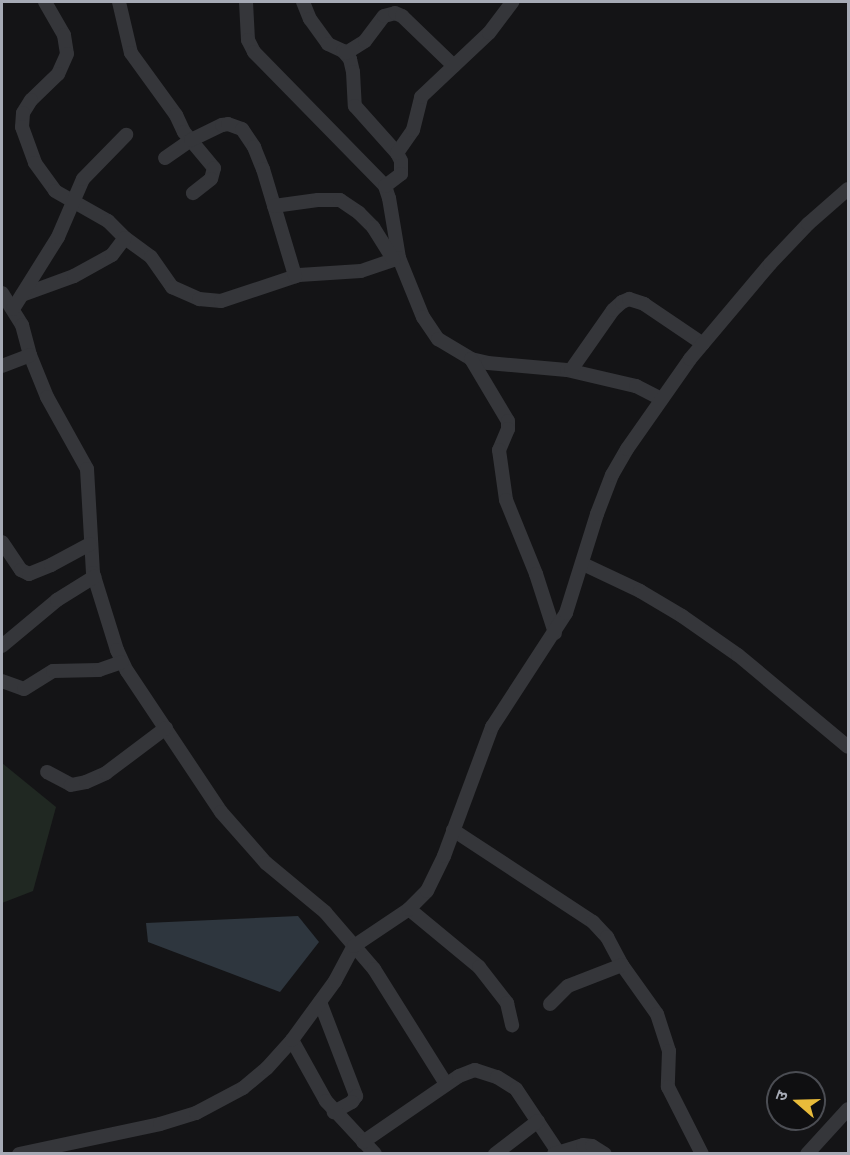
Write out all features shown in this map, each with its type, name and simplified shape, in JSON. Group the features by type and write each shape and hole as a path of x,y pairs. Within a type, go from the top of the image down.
{"street":[{"path":"45,2 64,35 67,54 58,74 27,106 22,127 27,144 44,179 55,191 108,221 153,260 166,282 199,299 230,300 295,276 362,271 396,259"},
{"path":"119,2 131,53 176,114 191,140 214,168 211,179 193,193"},
{"path":"246,2 248,40 254,52 384,186 389,198 396,259"},
{"path":"303,2 310,19 328,44 346,53 353,72 355,106 397,153 402,167 401,174 384,186"},
{"path":"397,153 413,130 421,97 489,33 512,2"},
{"path":"346,53 366,40 384,16 395,13 402,16 454,66"},
{"path":"165,158 191,140 222,125 228,124 242,129 254,147 295,276"},
{"path":"13,309 51,249 88,172 126,135"},
{"path":"19,1154 160,1124 196,1113 243,1088 267,1068 292,1040 320,1002 354,946 409,909 428,891 492,727 555,633 571,603 612,476 661,399 702,344 790,243 849,189"},
{"path":"274,206 318,200 340,200 359,213 373,227 396,259 427,326 445,344 471,358 502,366 571,370 636,386 661,399"},
{"path":"22,295 74,276 112,255 125,238"},
{"path":"2,293 22,325 30,355 47,397 87,469 90,488 90,544 94,576 122,662 212,801 248,844 276,872 325,912 354,946 384,984 446,1084"},
{"path":"571,370 613,310 621,302 629,299 644,304 702,344"},
{"path":"2,366 30,355"},
{"path":"471,358 508,421 508,429 499,450 506,500 536,574 555,633"},
{"path":"2,542 21,570 29,574 90,544"},
{"path":"583,564 640,591 682,616 738,655 849,747"},
{"path":"2,646 57,600 94,576"},
{"path":"2,681 24,689 53,671 99,669 122,662"},
{"path":"46,772 71,785 86,783 106,772 166,728"},
{"path":"453,830 592,922 607,937 622,964 657,1014 669,1051 668,1088 702,1154"},
{"path":"409,909 479,967 507,1003 512,1025"},
{"path":"550,1004 568,986 622,964"},
{"path":"320,1002 356,1096 352,1102 334,1112"},
{"path":"292,1040 319,1091 334,1112 375,1154"},
{"path":"363,1142 467,1071 486,1072 516,1089 556,1153 583,1145 600,1149 605,1154"},
{"path":"807,1154 849,1109"},
{"path":"495,1154 538,1121"}],"shaded area":[{"path":"2,763 56,807 33,891 2,903"},
{"path":"298,916 319,942 280,992 148,942 146,923"}]}
